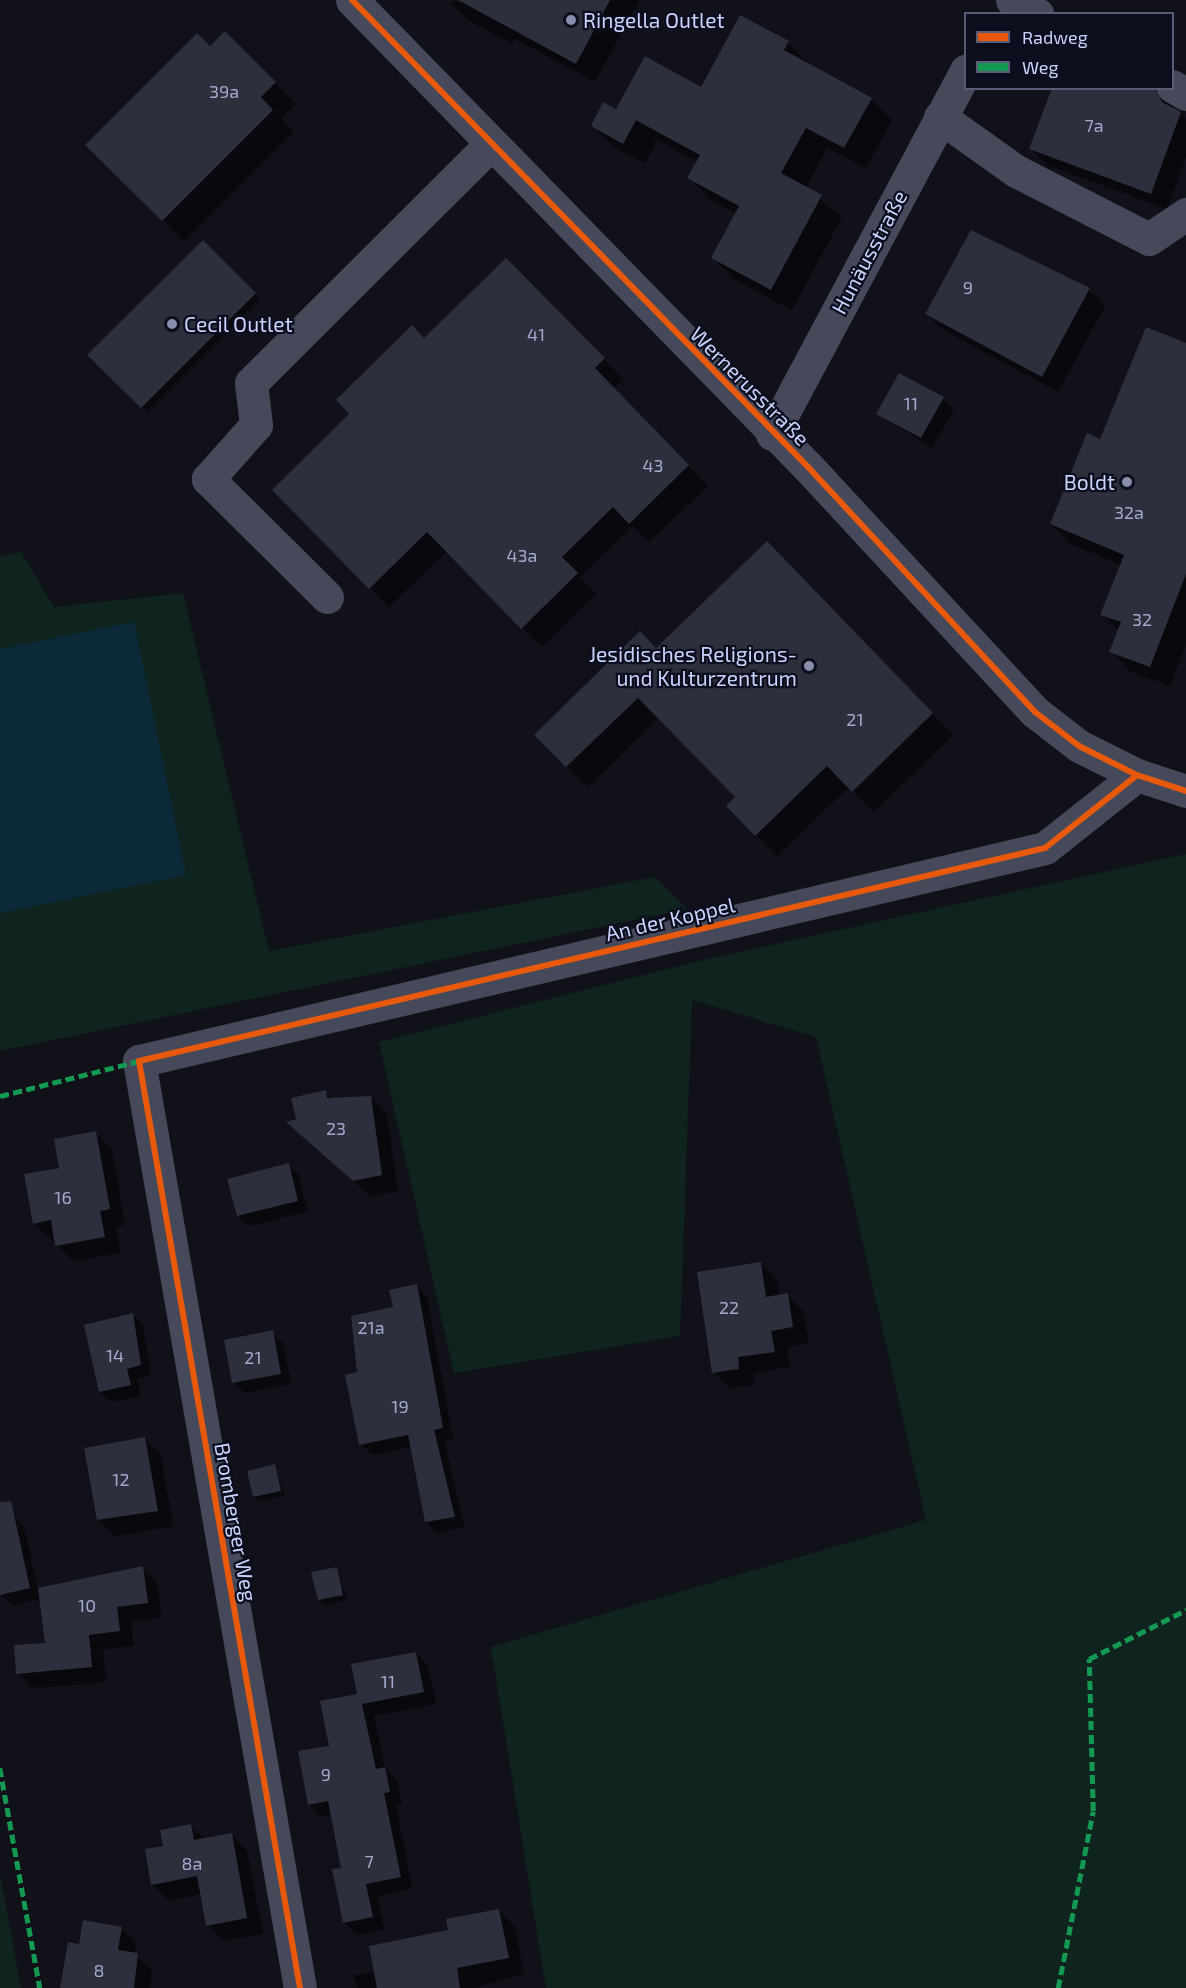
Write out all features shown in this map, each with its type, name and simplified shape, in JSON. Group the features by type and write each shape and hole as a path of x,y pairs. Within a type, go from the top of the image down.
{"street":[{"name":"Wernerusstraße","path":"352,0 772,434 1035,712 1079,746 1137,775"},
{"path":"1012,0 1033,12"},
{"name":"Hunäusstraße","path":"772,434 964,74"},
{"path":"940,117 1016,171 1149,240 1186,214"},
{"path":"327,597 208,479 256,425 251,383 491,144"},
{"path":"1137,775 1186,791"},
{"name":"An der Koppel","path":"139,1061 1045,848 1137,775"},
{"name":"Bromberger Weg","path":"139,1061 300,1988"}],"green space":[{"path":"21,552 54,607 183,593 269,951 655,877 687,909 0,1051 0,556"},
{"path":"1186,854 1186,1988 546,1988 491,1647 926,1520 816,1037 692,1000 680,1336 454,1373 379,1042 707,959"},
{"path":"0,1874 21,1988 0,1988"}],"water":[{"path":"134,622 186,875 0,913 0,649"}],"building":[{"name":"Ringella Outlet","path":"458,0 610,0 576,64"},
{"path":"740,15 789,41 784,50 872,98 844,148 806,128 781,173 822,195 771,290 711,258 739,206 687,178 700,155 636,120 623,144 591,126 603,102 616,109 645,56 701,87"},
{"path":"225,31 276,82 261,97 273,110 162,221 85,145 197,33 210,46"},
{"path":"1051,90 1155,90 1162,102 1181,112 1151,194 1029,149"},
{"path":"971,230 1090,288 1042,377 925,314"},
{"name":"Cecil Outlet","path":"203,240 256,293 141,408 87,355"},
{"path":"506,258 605,358 595,368 689,465 629,524 613,507 562,557 578,573 521,629 427,532 369,589 272,490 349,414 336,400 412,325 424,338"},
{"name":"Boldt","path":"1146,327 1186,343 1186,574 1150,667 1109,652 1121,622 1100,615 1124,555 1050,524 1087,433 1100,439"},
{"path":"899,373 944,397 921,438 876,414"},
{"path":"767,541 933,713 852,792 827,766 755,836 726,806 735,797 638,698 566,767 534,735 640,631 656,648"},
{"path":"326,1090 327,1098 371,1096 382,1175 353,1181 286,1122 296,1119 291,1098"},
{"path":"96,1131 110,1209 100,1211 105,1237 55,1246 51,1220 33,1224 24,1174 59,1168 54,1139"},
{"path":"289,1163 298,1201 237,1216 227,1179"},
{"path":"761,1262 766,1297 788,1293 793,1327 771,1331 775,1352 738,1357 739,1369 712,1373 697,1272"},
{"path":"417,1284 443,1428 434,1430 455,1517 425,1522 408,1435 359,1445 345,1375 357,1372 351,1316 393,1307 389,1290"},
{"path":"133,1313 141,1365 127,1369 131,1385 99,1392 84,1325"},
{"path":"273,1330 281,1374 232,1383 224,1340"},
{"path":"145,1437 158,1511 97,1520 84,1448"},
{"path":"275,1464 281,1491 253,1497 247,1471"},
{"path":"11,1501 30,1588 0,1595 0,1502"},
{"path":"143,1566 148,1603 117,1607 120,1631 89,1635 92,1667 16,1674 14,1645 45,1643 38,1588"},
{"path":"337,1567 343,1595 318,1600 311,1572"},
{"path":"416,1652 424,1692 362,1704 376,1769 385,1767 390,1792 384,1793 401,1877 366,1884 373,1917 343,1923 332,1869 341,1868 328,1801 308,1805 298,1751 329,1746 320,1701 357,1694 351,1664"},
{"path":"191,1824 194,1840 232,1833 247,1918 206,1926 197,1876 151,1885 145,1849 163,1846 160,1830"},
{"path":"499,1909 509,1958 457,1968 460,1988 377,1988 369,1946 448,1930 446,1919"},
{"path":"83,1920 122,1927 118,1950 138,1953 134,1988 60,1988 68,1942 79,1944"}],"marked path":[{"path":"0,1096 139,1061"},
{"path":"1058,1988 1093,1811 1089,1659 1186,1610"},
{"path":"0,1768 40,1988"}],"cycle path":[{"path":"352,0 809,468 1035,712 1079,746 1137,775"},
{"path":"300,1988 139,1061 1045,848 1137,775 1186,791"}],"place":[{"name":"Ringella Outlet","path":"571,20"},
{"name":"Cecil Outlet","path":"172,324"},
{"name":"Boldt","path":"1127,482"},
{"name":"Jesidisches Religions- und Kulturzentrum","path":"809,666"}]}
